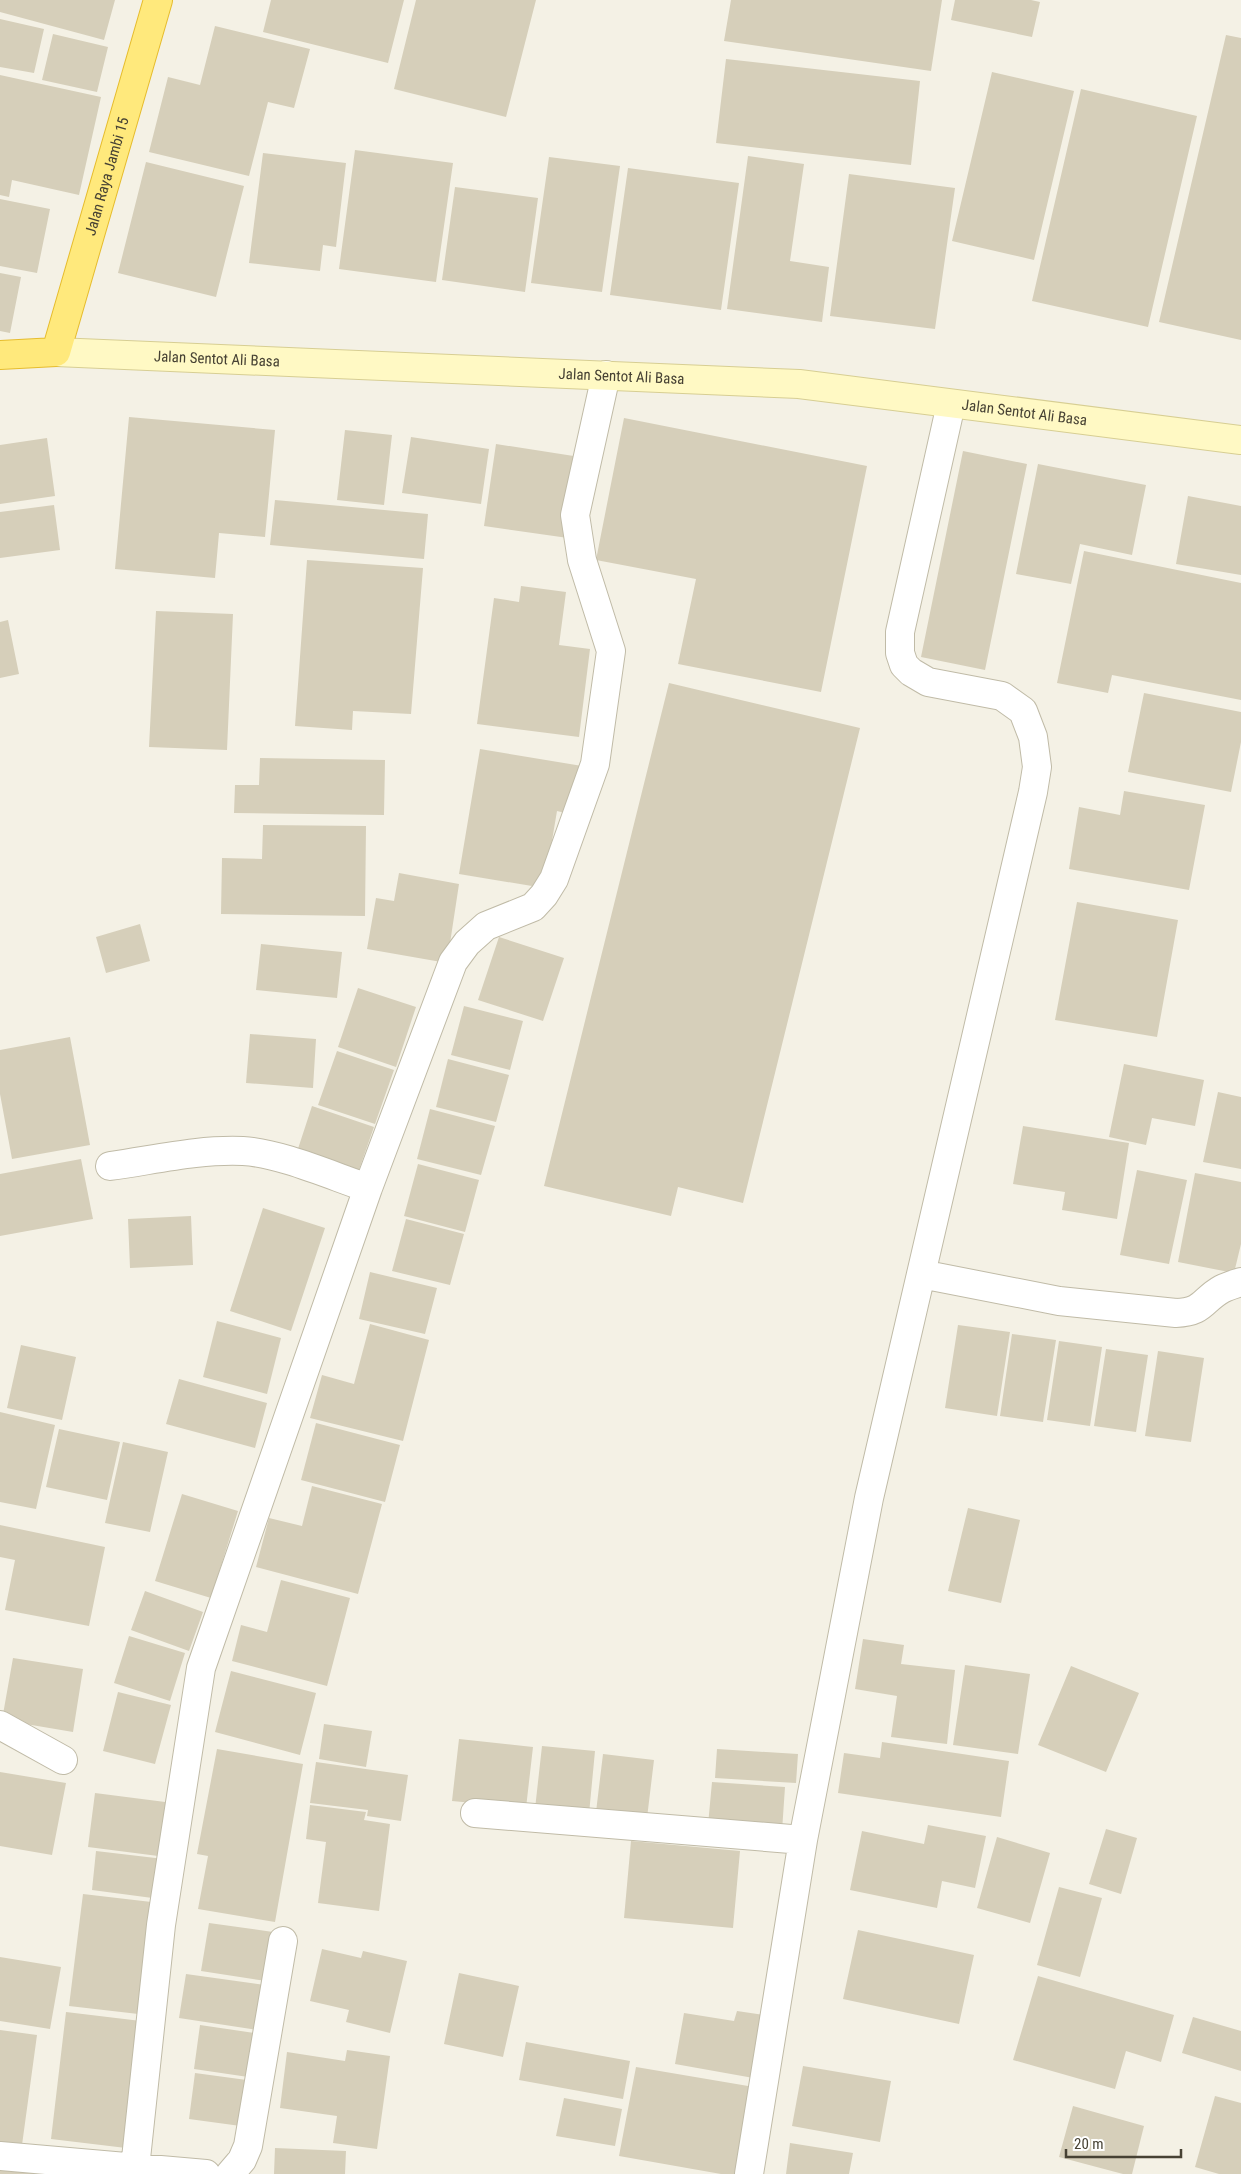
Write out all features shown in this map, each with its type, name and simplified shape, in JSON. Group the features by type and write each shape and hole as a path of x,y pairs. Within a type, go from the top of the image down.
{"highway":[{"name":"Jalan Raya Jambi 15","path":"56,352 158,0"},
{"name":"Jalan Sentot Ali Basa","path":"0,355 56,352"}],"main road":[{"name":"Jalan Sentot Ali Basa","path":"56,352 799,384 1241,440"}],"street":[{"path":"134,2168 161,1925 200,1668 368,1188 453,962 467,943 486,926 532,907 544,895 554,879 595,764 611,651 582,560 575,516 606,375"},
{"path":"749,2174 804,1840 869,1498 1033,792 1037,767 1033,737 1023,712 1002,696 928,682 911,672 904,665 900,653 900,632 951,404"},
{"path":"110,1166 210,1152 244,1152 268,1155 368,1188"},
{"path":"921,1274 1059,1302 1176,1313 1190,1313 1201,1307 1220,1290 1241,1282"},
{"path":"0,1725 63,1760"},
{"path":"475,1813 804,1840"},
{"path":"230,2174 242,2160 248,2146 283,1941"},
{"path":"0,2156 206,2174"}],"building":[{"path":"0,0 115,0 104,40 0,12"},
{"path":"271,0 404,0 388,63 263,32"},
{"path":"416,0 536,0 506,117 394,89"},
{"path":"731,0 942,0 931,71 724,41"},
{"path":"955,0 1031,0 1040,2 1032,37 951,20"},
{"path":"0,19 44,29 34,73 0,67"},
{"path":"215,26 310,49 294,108 268,102 249,176 149,152 168,77 200,85"},
{"path":"53,34 108,47 97,92 42,80"},
{"path":"1226,35 1241,38 1241,340 1159,322"},
{"path":"726,59 920,81 911,165 716,143"},
{"path":"992,72 1074,91 1034,260 952,241"},
{"path":"0,75 101,97 79,195 12,180 9,197 0,195"},
{"path":"1081,89 1197,116 1148,327 1032,301"},
{"path":"355,150 453,163 436,282 339,269"},
{"path":"263,153 346,163 336,247 323,245 320,271 249,263"},
{"path":"748,156 804,164 790,261 829,267 822,322 727,309"},
{"path":"549,157 620,166 602,292 531,283"},
{"path":"146,162 244,186 216,297 118,273"},
{"path":"628,168 739,183 721,310 610,295"},
{"path":"849,174 955,188 935,329 830,316"},
{"path":"455,187 538,198 525,292 442,280"},
{"path":"0,199 50,209 37,273 0,266"},
{"path":"0,273 21,277 10,333 0,331"},
{"path":"129,417 275,430 265,537 219,533 215,578 115,569"},
{"path":"624,418 867,466 821,692 678,664 696,579 596,560"},
{"path":"345,430 392,435 384,505 337,500"},
{"path":"411,437 489,449 481,504 402,493"},
{"path":"47,438 55,496 0,504 0,445"},
{"path":"496,444 580,457 568,538 484,526"},
{"path":"963,451 1027,464 985,670 921,657"},
{"path":"1038,464 1146,485 1132,555 1080,544 1071,584 1016,574"},
{"path":"1188,496 1241,506 1241,575 1176,564"},
{"path":"275,500 428,514 424,559 270,545"},
{"path":"54,505 60,550 0,558 0,512"},
{"path":"1084,551 1241,583 1241,700 1112,675 1108,693 1057,683"},
{"path":"307,560 423,568 411,714 353,711 352,730 295,726"},
{"path":"521,586 566,592 559,645 590,649 579,737 477,724 494,598 519,602"},
{"path":"156,611 233,614 227,750 149,747"},
{"path":"8,620 19,674 0,678 0,622"},
{"path":"669,683 860,728 743,1203 678,1187 671,1216 544,1186"},
{"path":"1144,693 1241,712 1241,742 1231,792 1128,772"},
{"path":"480,749 582,766 573,815 557,811 544,888 459,874"},
{"path":"260,758 385,760 384,815 234,813 235,785 259,785"},
{"path":"1124,791 1205,805 1189,890 1069,869 1079,807 1120,815"},
{"path":"263,825 366,826 365,916 221,914 222,858 262,859"},
{"path":"399,873 459,884 447,963 367,949 376,898 394,901"},
{"path":"1077,902 1178,920 1157,1037 1055,1020"},
{"path":"140,924 150,961 106,973 96,937"},
{"path":"499,937 564,958 543,1021 478,1000"},
{"path":"261,944 342,952 337,998 256,990"},
{"path":"358,988 416,1007 396,1067 338,1047"},
{"path":"464,1006 523,1021 510,1070 451,1055"},
{"path":"250,1034 316,1039 313,1088 246,1083"},
{"path":"70,1037 90,1145 12,1159 0,1094 0,1050"},
{"path":"337,1051 394,1070 375,1124 318,1105"},
{"path":"448,1059 509,1075 496,1122 436,1107"},
{"path":"1124,1064 1204,1080 1195,1126 1152,1118 1146,1145 1109,1137"},
{"path":"1218,1092 1241,1097 1241,1169 1203,1162"},
{"path":"312,1106 374,1127 355,1181 294,1161"},
{"path":"430,1109 495,1126 481,1175 417,1159"},
{"path":"1023,1126 1129,1143 1117,1219 1062,1210 1065,1192 1013,1184"},
{"path":"81,1159 93,1219 0,1236 0,1174"},
{"path":"418,1164 479,1180 465,1232 404,1216"},
{"path":"1137,1170 1187,1180 1169,1264 1120,1255"},
{"path":"1195,1173 1241,1182 1241,1244 1234,1273 1178,1262"},
{"path":"263,1208 325,1228 291,1331 230,1311"},
{"path":"191,1216 193,1265 130,1268 128,1219"},
{"path":"406,1219 464,1234 450,1285 392,1271"},
{"path":"370,1272 437,1288 425,1334 359,1319"},
{"path":"217,1321 281,1338 267,1394 203,1377"},
{"path":"370,1324 429,1340 403,1441 310,1418 322,1375 354,1384"},
{"path":"958,1325 1010,1332 997,1416 945,1408"},
{"path":"1012,1334 1056,1340 1043,1422 1000,1416"},
{"path":"1059,1341 1102,1347 1090,1426 1047,1420"},
{"path":"21,1345 76,1357 62,1420 7,1408"},
{"path":"1106,1349 1148,1355 1136,1432 1094,1426"},
{"path":"1158,1351 1204,1358 1191,1442 1145,1436"},
{"path":"179,1379 267,1403 255,1448 166,1424"},
{"path":"0,1412 55,1425 36,1509 0,1502"},
{"path":"316,1423 400,1445 385,1502 301,1480"},
{"path":"59,1429 120,1442 107,1500 46,1487"},
{"path":"123,1442 168,1452 150,1532 105,1523"},
{"path":"312,1486 382,1504 358,1594 256,1567 269,1518 302,1526"},
{"path":"182,1494 238,1511 211,1598 155,1581"},
{"path":"968,1508 1020,1520 1001,1603 948,1591"},
{"path":"0,1525 105,1547 89,1626 5,1610 15,1560 0,1557"},
{"path":"281,1580 350,1598 327,1686 232,1661 241,1625 267,1632"},
{"path":"145,1591 203,1612 189,1651 131,1630"},
{"path":"129,1636 185,1653 170,1701 114,1683"},
{"path":"863,1639 904,1645 901,1664 955,1670 947,1744 891,1737 897,1696 855,1689"},
{"path":"13,1658 83,1669 73,1732 2,1720"},
{"path":"965,1665 1030,1674 1018,1754 953,1745"},
{"path":"1071,1666 1139,1693 1106,1772 1038,1745"},
{"path":"231,1671 316,1693 300,1755 215,1732"},
{"path":"118,1692 171,1705 155,1764 103,1751"},
{"path":"324,1724 372,1731 366,1767 319,1759"},
{"path":"459,1739 533,1747 526,1808 452,1801"},
{"path":"882,1742 1009,1761 1001,1817 838,1793 844,1753 880,1758"},
{"path":"542,1746 595,1751 589,1814 535,1809"},
{"path":"217,1749 303,1764 275,1922 198,1909 208,1856 197,1854"},
{"path":"717,1749 798,1754 796,1783 715,1778"},
{"path":"603,1754 654,1760 647,1818 596,1812"},
{"path":"316,1762 408,1775 401,1821 367,1816 368,1810 310,1803"},
{"path":"0,1772 66,1783 52,1855 0,1846"},
{"path":"712,1782 785,1787 782,1831 708,1825"},
{"path":"95,1793 173,1803 166,1857 88,1847"},
{"path":"310,1805 366,1812 364,1820 390,1824 379,1911 318,1903 326,1842 306,1839"},
{"path":"928,1825 986,1836 975,1888 942,1881 937,1908 850,1890 862,1831 924,1844"},
{"path":"1106,1829 1137,1838 1121,1894 1089,1884"},
{"path":"997,1837 1050,1853 1030,1923 977,1908"},
{"path":"631,1841 740,1851 733,1928 624,1918"},
{"path":"96,1851 164,1859 160,1899 92,1890"},
{"path":"1059,1887 1102,1898 1080,1977 1037,1965"},
{"path":"83,1894 160,1903 147,2015 69,2006"},
{"path":"209,1923 273,1932 266,1981 201,1971"},
{"path":"858,1930 974,1955 959,2024 843,1999"},
{"path":"322,1949 361,1958 363,1951 407,1961 390,2033 346,2022 349,2010 310,2001"},
{"path":"0,1957 61,1967 50,2029 0,2021"},
{"path":"459,1973 519,1986 503,2057 444,2044"},
{"path":"186,1974 265,1985 258,2030 179,2018"},
{"path":"1038,1976 1174,2015 1161,2062 1126,2051 1115,2089 1013,2060"},
{"path":"737,2011 770,2016 759,2079 675,2064 684,2013 734,2021"},
{"path":"66,2012 141,2021 126,2148 51,2139"},
{"path":"1193,2017 1241,2031 1241,2071 1182,2053"},
{"path":"200,2025 261,2034 255,2078 194,2069"},
{"path":"0,2030 37,2035 22,2145 0,2142"},
{"path":"526,2042 630,2061 623,2099 519,2080"},
{"path":"347,2050 390,2056 377,2149 333,2143 337,2116 280,2108 287,2052 345,2061"},
{"path":"803,2066 891,2081 880,2142 792,2126"},
{"path":"636,2067 754,2087 739,2174 721,2174 619,2156"},
{"path":"195,2073 254,2081 248,2127 189,2119"},
{"path":"1215,2096 1241,2103 1241,2174 1219,2174 1195,2167"},
{"path":"564,2098 622,2109 615,2146 556,2136"},
{"path":"1073,2106 1144,2126 1132,2174 1123,2174 1059,2157"},
{"path":"790,2143 853,2153 849,2174 786,2174"},
{"path":"275,2148 346,2151 345,2174 274,2174"},
{"path":"47,2170 47,2174 0,2174 0,2171"}]}
